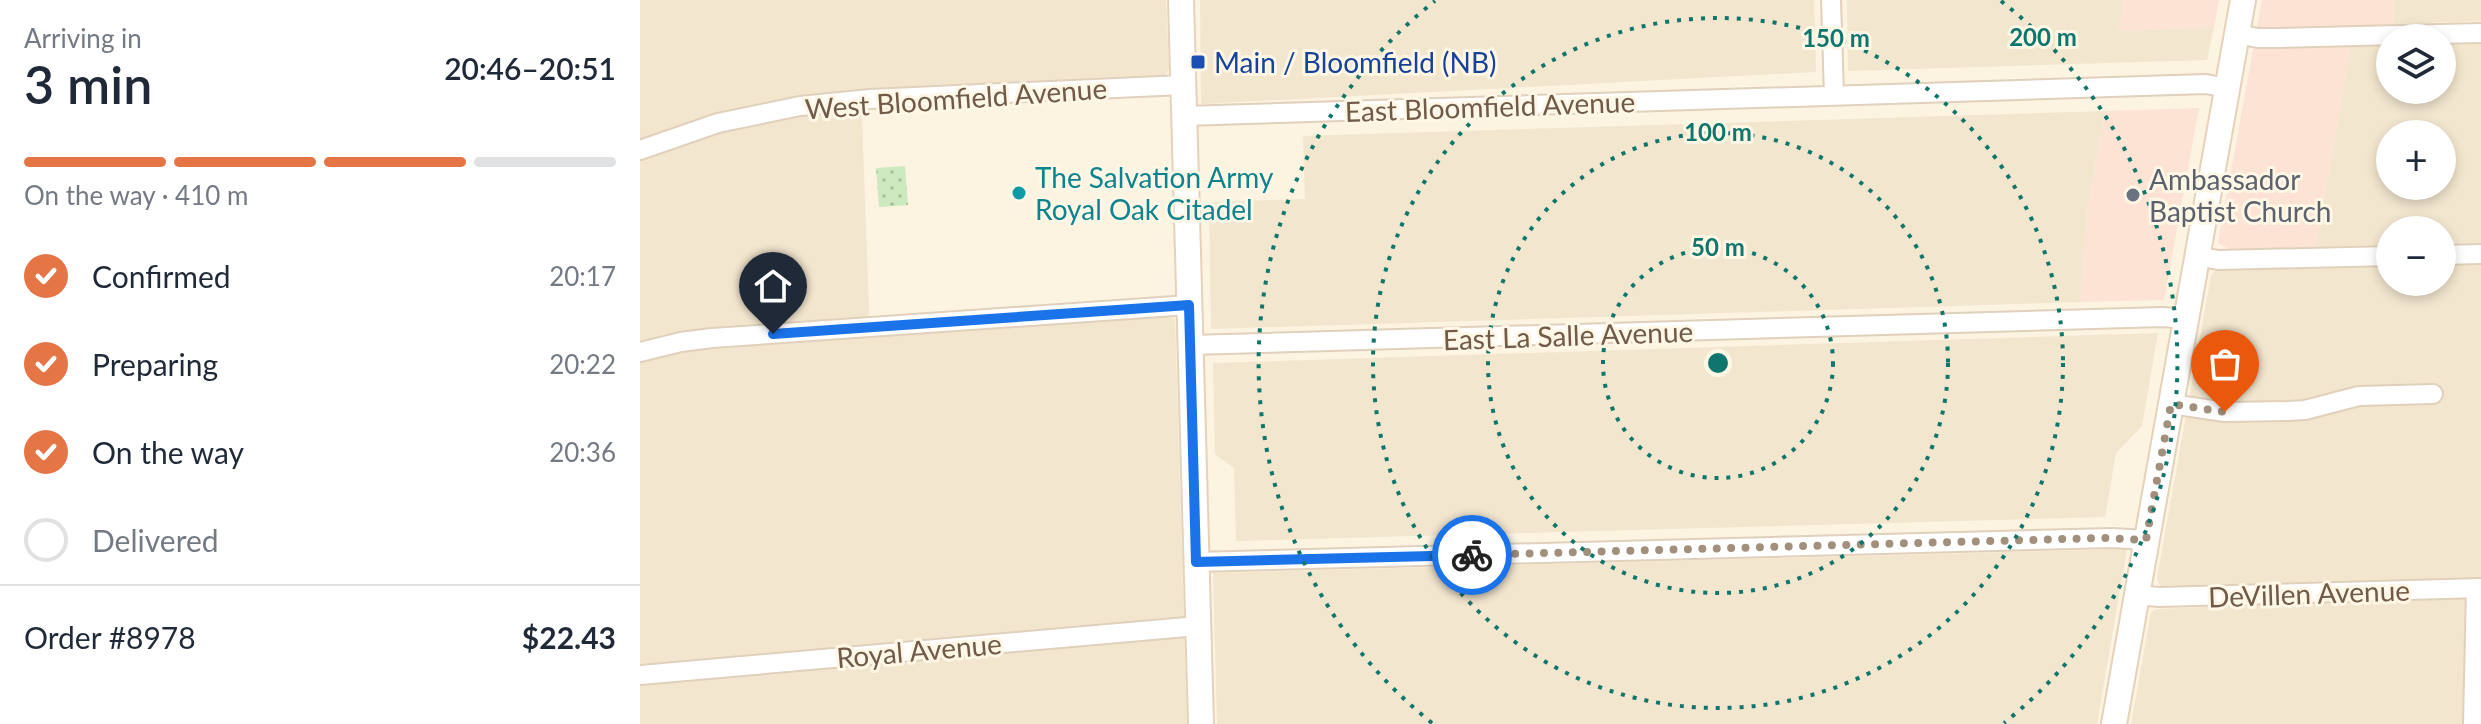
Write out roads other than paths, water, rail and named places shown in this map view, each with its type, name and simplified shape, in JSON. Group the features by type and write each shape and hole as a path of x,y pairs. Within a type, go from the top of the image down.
{"main road":[{"path":"1181,0 1201,724"},
{"path":"2114,724 2243,0"}],"street":[{"path":"1831,0 1834,95"},
{"path":"2237,34 2278,38 2481,33"},
{"name":"East Bloomfield Avenue","path":"1184,116 2206,84 2227,88"},
{"name":"West Bloomfield Avenue","path":"640,150 718,123 800,106 870,99 1183,85"},
{"path":"2456,255 2481,254"},
{"path":"2197,256 2218,260 2376,256"},
{"path":"640,352 712,338 1189,305"},
{"name":"East La Salle Avenue","path":"1190,345 2163,317 2186,319"},
{"path":"2171,404 2225,412 2288,411 2305,410 2359,396 2433,394"},
{"path":"1196,562 2103,538 2146,540"},
{"path":"2473,724 2478,588"},
{"name":"DeVillen Avenue","path":"2137,595 2159,597 2478,588"},
{"name":"Royal Avenue","path":"640,675 1198,626"}],"place":[{"name":"Main / Bloomfield (NB)","path":"1198,62"},
{"name":"The Salvation Army Royal Oak Citadel","path":"1019,193"},
{"name":"Ambassador Baptist Church","path":"2133,195"}]}
